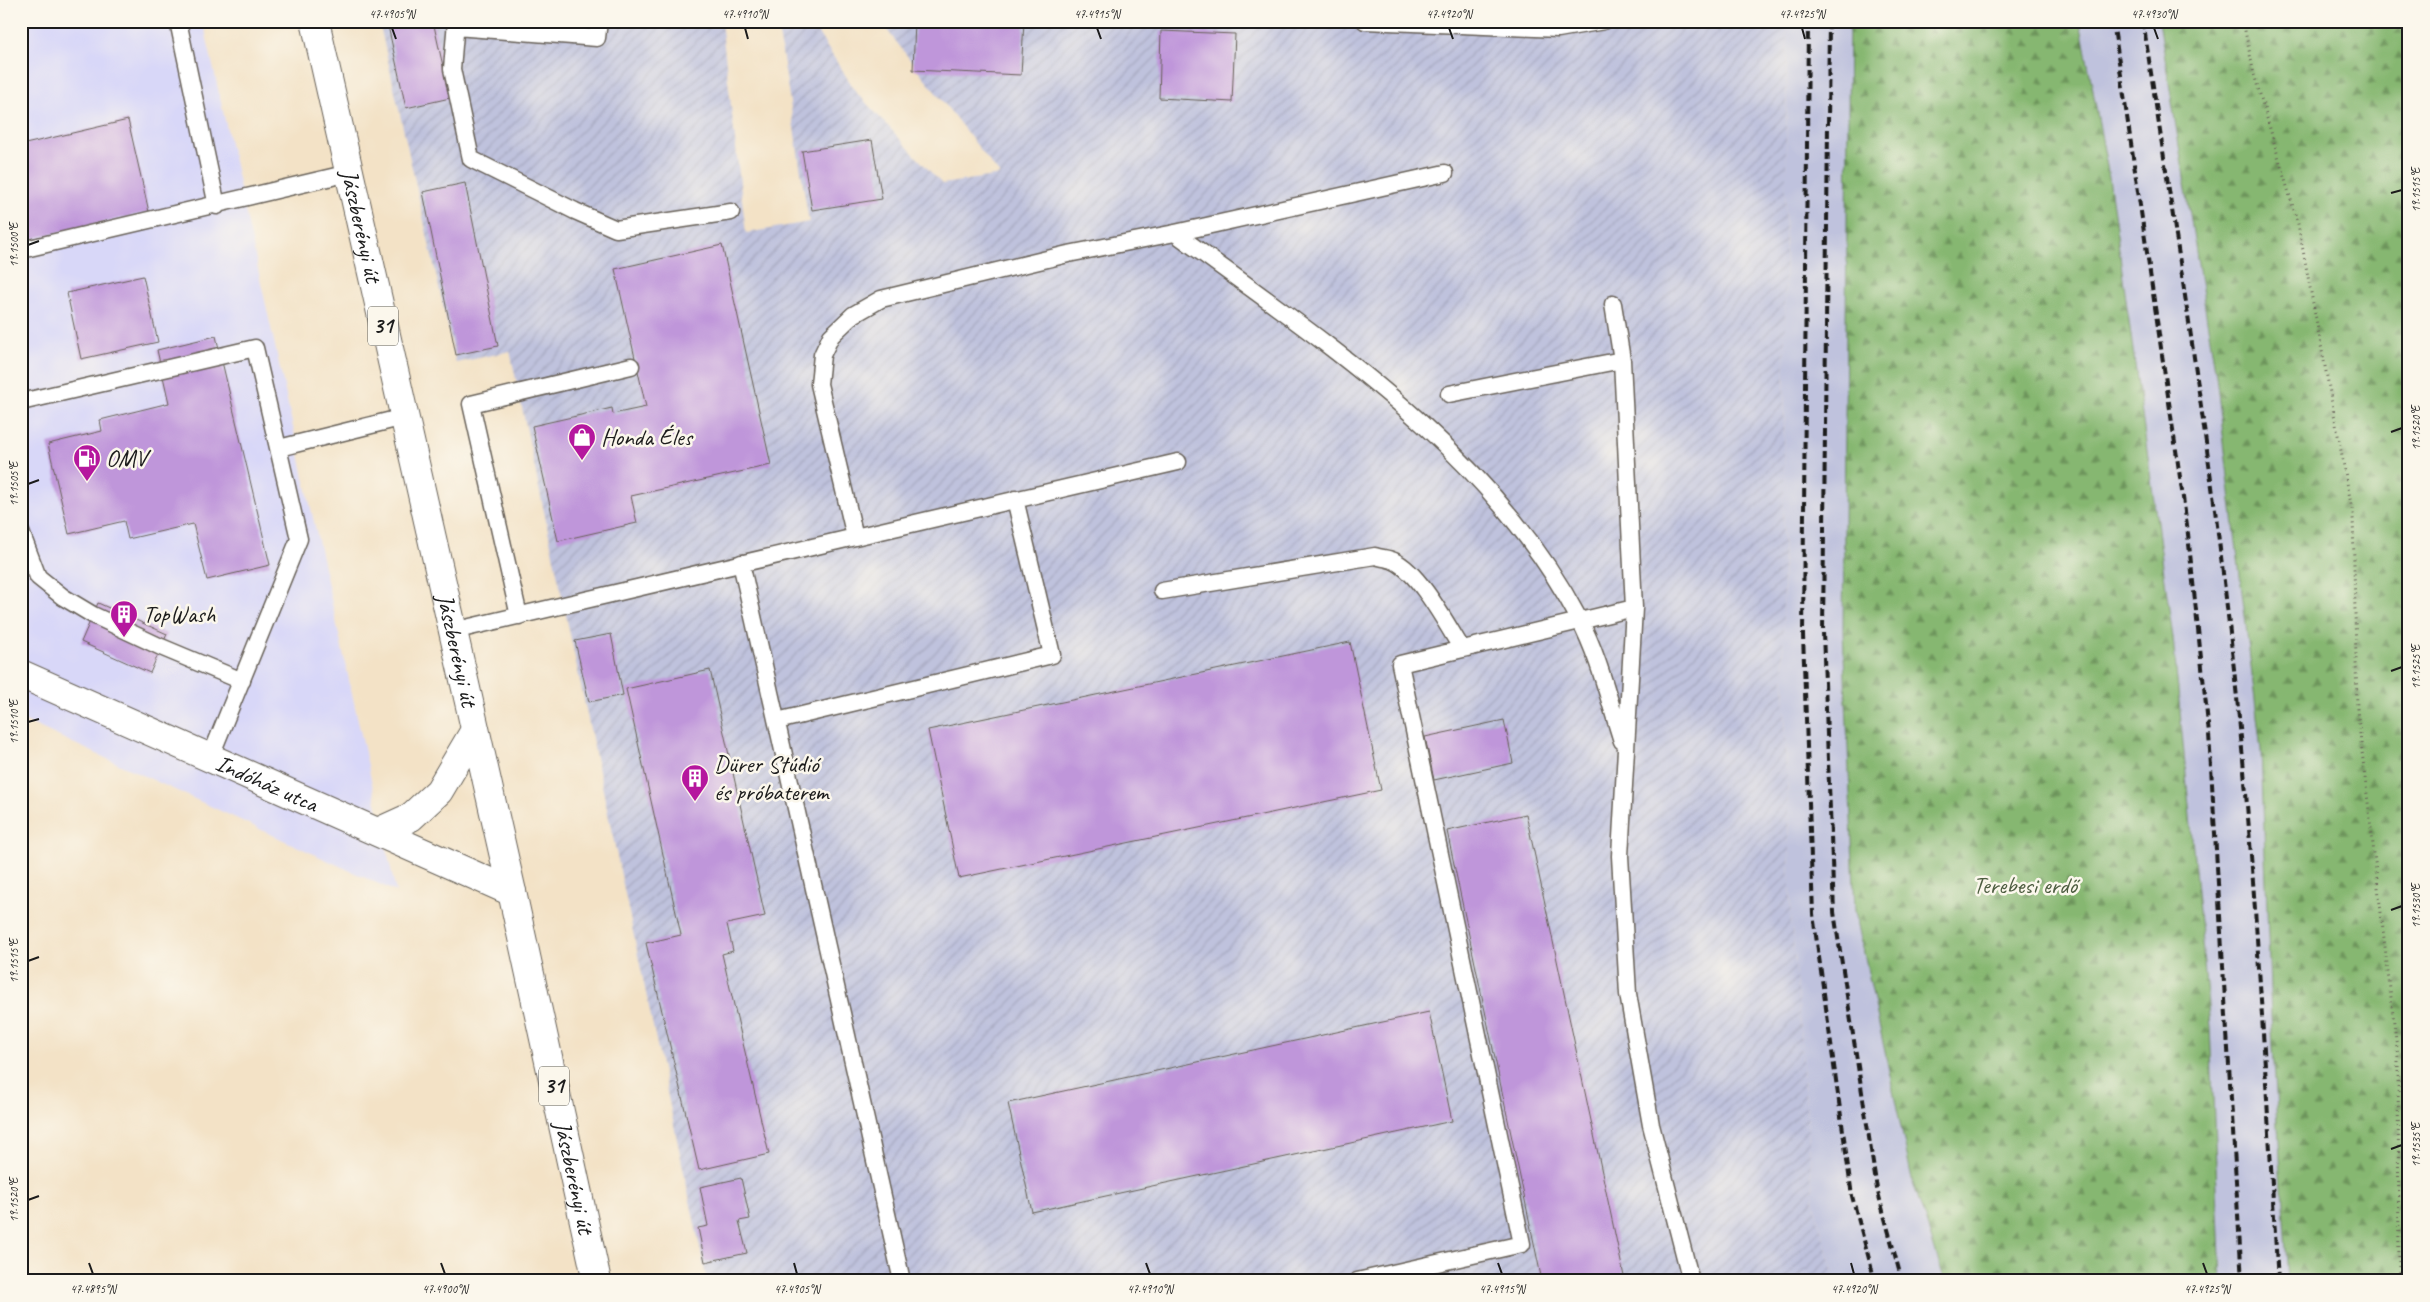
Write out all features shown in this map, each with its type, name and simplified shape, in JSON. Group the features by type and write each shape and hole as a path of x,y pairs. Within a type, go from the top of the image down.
{"main road":[{"name":"Jászberényi út","path":"314,21 476,730 597,1281"},
{"name":"Indóház utca","path":"21,674 512,892"},
{"path":"378,832 411,817 439,791 476,730"}],"lane":[{"path":"178,21 217,206"},
{"path":"599,21 597,38 456,24 452,69 471,159 575,211 616,229 731,212"},
{"path":"1365,21 1558,29 1604,21"},
{"path":"21,250 217,206 349,173"},
{"path":"855,537 819,384 822,355 831,336 853,315 881,299 1068,254 1175,234 1445,173"},
{"path":"1175,234 1307,330 1401,404 1480,480 1517,521 1551,571 1580,621 1598,667 1625,750"},
{"path":"1613,304 1622,360 1634,608 1620,856 1628,994 1651,1125 1691,1281"},
{"path":"21,402 255,348 298,539 210,758"},
{"path":"1449,394 1622,360"},
{"path":"519,616 471,404 631,366"},
{"path":"279,448 404,417"},
{"path":"453,630 1178,462"},
{"path":"777,721 1052,655 1015,500"},
{"path":"21,532 38,577 63,597 93,615 161,647 242,680"},
{"path":"1162,591 1374,556 1393,560 1405,568 1425,590 1462,649"},
{"path":"741,563 902,1281"},
{"path":"1357,1281 1522,1244 1400,664 1634,608"}],"path":[{"path":"2243,21 2254,74 2298,224 2353,514 2357,709 2398,1057 2399,1281"}],"shaded area":[{"path":"21,21 203,21 396,892 21,719"},
{"path":"379,21 721,21 746,233 809,222 777,21 810,21 857,93 942,184 1000,175 880,21 1787,21 1783,637 1791,915 1814,1205 1836,1281 707,1281 510,351 456,363"},
{"path":"1787,21 1849,21 1843,631 1855,911 1912,1179 1945,1281 1836,1281 1814,1205 1791,915 1783,637"},
{"path":"2080,21 2159,21 2216,376 2261,750 2271,1016 2288,1281 2221,1281 2210,1027 2173,638 2109,177"}],"green space":[{"name":"Terebesi erdő","path":"1849,21 2080,21 2109,177 2173,638 2210,1027 2221,1281 1945,1281 1912,1179 1855,911 1843,631"},
{"path":"2159,21 2409,21 2409,1281 2288,1281 2271,1016 2261,750 2216,376"}],"building":[{"path":"387,21 433,21 450,98 406,108"},
{"path":"915,21 1024,21 1021,75 913,70"},
{"path":"1161,31 1235,34 1232,102 1159,98"},
{"path":"128,120 149,212 21,241 21,145"},
{"path":"872,140 882,199 812,210 802,151"},
{"path":"465,183 498,346 456,355 423,192"},
{"path":"722,245 771,465 631,496 637,523 558,541 532,426 612,408 613,414 646,407 615,269"},
{"path":"143,276 158,342 81,359 67,293"},
{"path":"216,336 270,565 207,580 193,524 128,539 124,521 69,534 48,444 102,431 100,420 169,403 157,350"},
{"name":"TopWash","path":"98,603 167,634 150,673 81,642"},
{"path":"611,634 623,695 589,702 575,641"},
{"path":"1350,642 1381,790 959,878 928,730"},
{"path":"710,670 765,916 727,924 733,951 722,954 769,1154 699,1170 646,943 681,935 626,689"},
{"path":"1504,720 1513,763 1434,780 1425,737"},
{"path":"1526,814 1625,1281 1542,1281 1447,831"},
{"path":"1429,1012 1452,1121 1032,1212 1008,1103"},
{"path":"741,1178 750,1219 739,1221 747,1253 705,1262 698,1228 708,1226 700,1187"}],"railway":[{"path":"1808,21 1803,635 1813,914 1852,1196 1875,1281"},
{"path":"1829,21 1823,632 1834,912 1877,1189 1902,1281"},
{"path":"2113,21 2187,525 2209,734 2242,1281"},
{"path":"2143,21 2209,462 2231,639 2252,866 2278,1281"}],"place":[{"name":"Honda Éles","path":"582,461"},
{"name":"OMV","path":"87,482"},
{"name":"TopWash","path":"124,638"},
{"name":"Dürer Stúdió és próbaterem","path":"695,802"}]}
